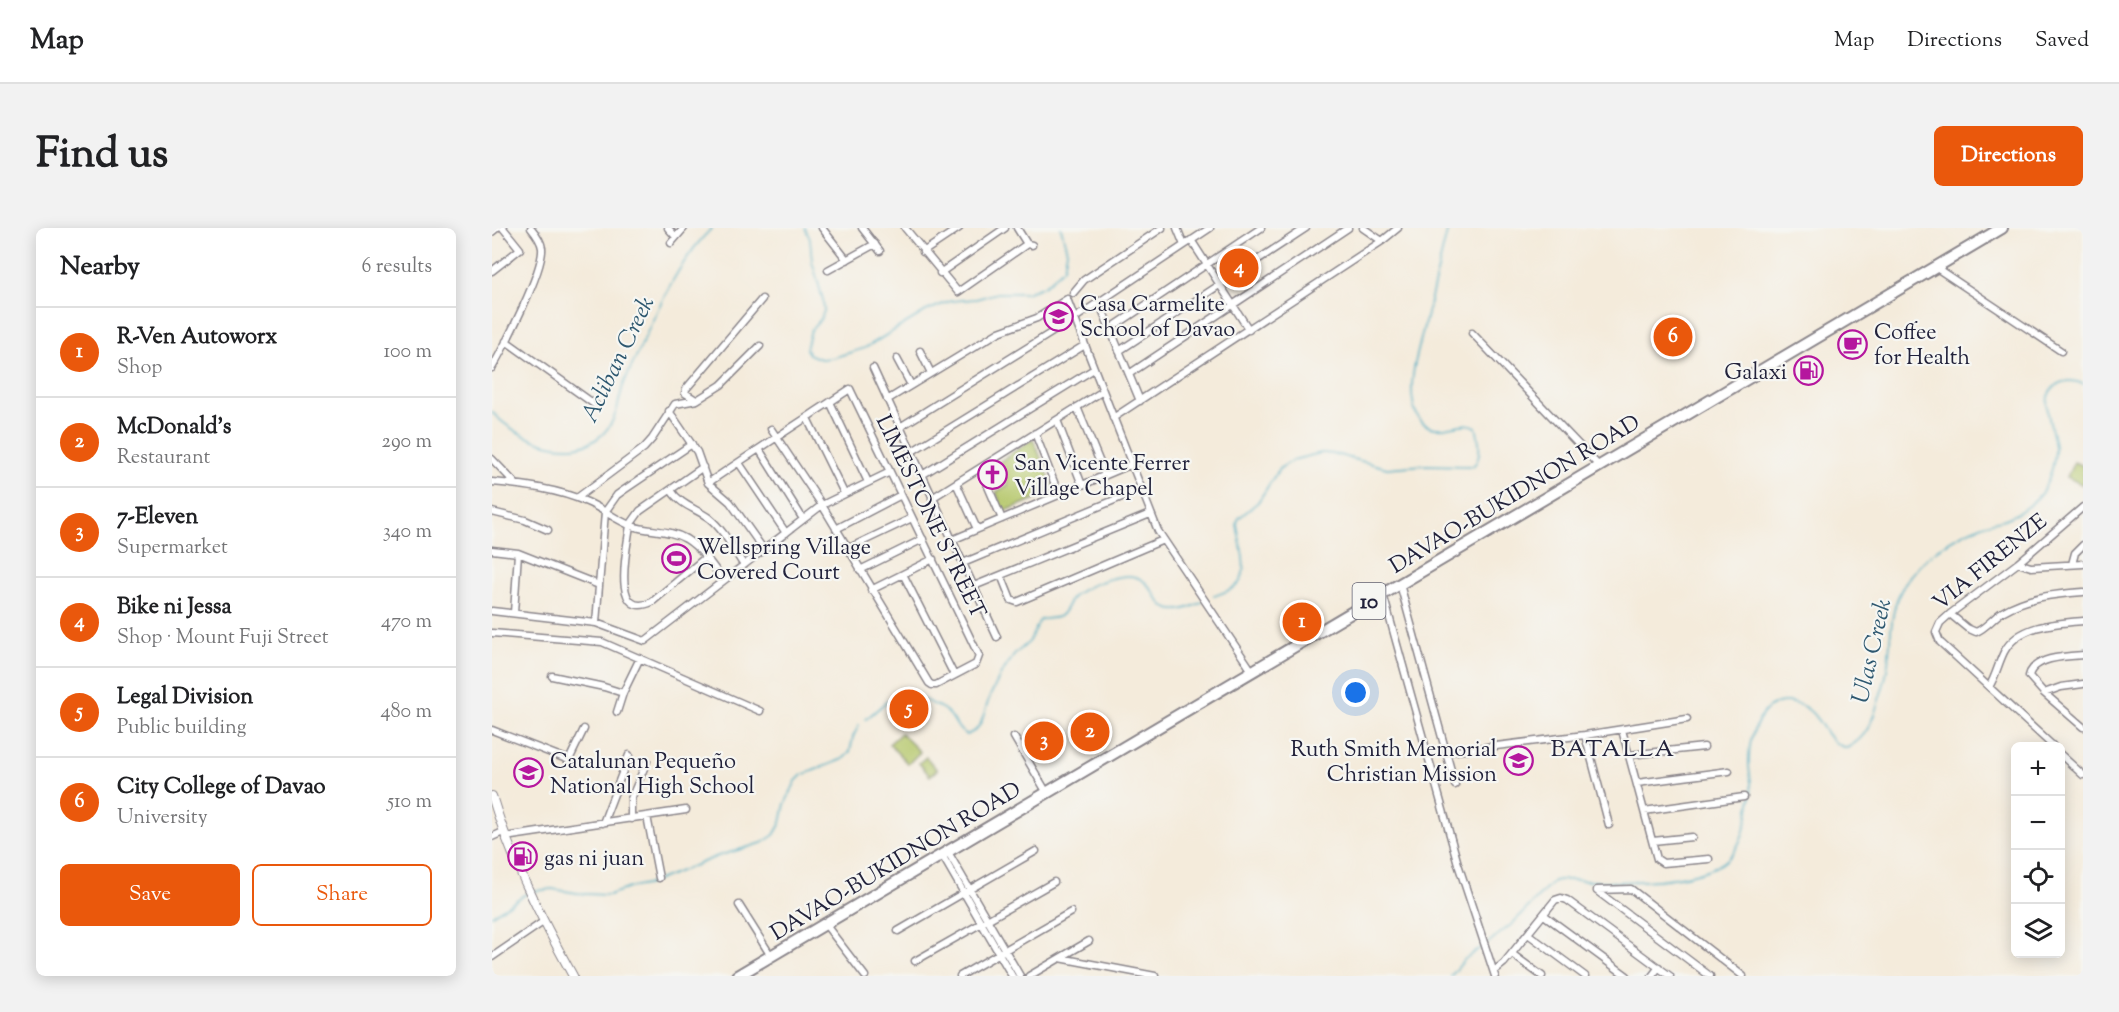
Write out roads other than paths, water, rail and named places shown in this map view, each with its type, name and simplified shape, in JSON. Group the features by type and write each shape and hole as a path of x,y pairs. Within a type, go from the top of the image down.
{"highway":[{"name":"DAVAO-BUKIDNON ROAD","path":"737,976 2002,228"}],"street":[{"path":"492,232 497,228"},
{"path":"492,271 520,249 503,228"},
{"path":"492,368 529,290 542,255 542,246 531,228"},
{"path":"668,228 673,240 684,228"},
{"path":"822,228 847,260"},
{"path":"862,228 880,251"},
{"path":"923,252 959,228"},
{"path":"940,273 1005,228"},
{"path":"909,229 923,252 958,292 1030,244 1017,228"},
{"path":"1073,293 1084,280 1162,228"},
{"path":"1177,228 1184,245"},
{"path":"1110,328 1261,228"},
{"path":"1119,351 1306,228"},
{"path":"1129,374 1348,228"},
{"path":"1363,228 1382,241"},
{"path":"1113,418 1249,330 1398,228"},
{"path":"900,427 1075,318 1207,229"},
{"path":"1191,240 1249,330"},
{"path":"828,270 875,244"},
{"path":"1935,267 2061,351"},
{"path":"697,400 685,393 686,389 762,299"},
{"path":"887,400 999,332 1030,322 1067,299 1150,514 1163,540 1252,671"},
{"path":"1099,302 1140,401"},
{"path":"1472,333 1599,466"},
{"path":"506,341 597,406"},
{"path":"912,452 1085,345"},
{"path":"578,498 644,448 652,440 675,404 697,400 721,385 760,346"},
{"path":"920,351 931,373"},
{"path":"897,358 911,385"},
{"path":"873,368 997,637"},
{"path":"922,475 1094,369"},
{"name":"LIMESTONE STREET","path":"830,402 850,389 979,656 976,664 954,675"},
{"path":"932,498 1103,391"},
{"path":"708,483 830,402 868,482"},
{"path":"1077,407 1105,476"},
{"path":"669,411 692,444 708,483 730,502 764,550"},
{"path":"807,418 844,493"},
{"path":"1057,420 1082,485"},
{"path":"771,429 822,505 871,590 928,683 932,685 954,675 903,574"},
{"path":"1035,434 1059,495"},
{"path":"596,622 605,512 617,495 692,444"},
{"path":"759,449 803,519"},
{"path":"492,459 516,484"},
{"path":"739,463 786,533"},
{"path":"952,540 1132,464"},
{"path":"703,467 640,511 630,525 623,586 629,600 638,604 652,602 706,557"},
{"path":"980,468 1002,519"},
{"path":"492,611 596,622 645,641 822,505 890,472"},
{"path":"492,482 541,488 578,498 630,525 681,536 706,557 723,580"},
{"path":"956,483 977,529"},
{"path":"963,563 1141,489"},
{"path":"671,490 681,502 716,525 743,564"},
{"path":"836,529 901,495"},
{"name":"VIA FIRENZE","path":"2048,742 1937,639 1937,627 2083,507"},
{"path":"492,512 525,520 548,530"},
{"path":"974,586 1150,514"},
{"path":"847,549 912,518"},
{"path":"860,570 923,539"},
{"path":"1001,575 1011,600 1015,602 1163,540"},
{"path":"2072,564 2075,554 2083,545"},
{"path":"492,550 518,553 599,585"},
{"path":"514,613 518,553"},
{"path":"871,590 933,559"},
{"path":"2018,562 2031,567 2083,564"},
{"path":"1400,583 1455,785"},
{"path":"1950,614 1966,628 1976,632 1998,614 2022,603 2045,596 2083,592"},
{"path":"1383,593 1458,864 1494,974"},
{"path":"1989,687 2005,651 2016,638 2029,630 2043,626 2083,621"},
{"path":"492,633 602,642 760,711"},
{"path":"2083,655 2067,656 2033,667 2030,673 2030,680 2083,727"},
{"path":"617,712 623,693 640,658"},
{"path":"552,676 623,693"},
{"path":"2044,693 2061,687 2083,684"},
{"path":"1447,752 1622,730 1687,719"},
{"path":"492,730 568,760 584,729"},
{"path":"1622,730 1659,862 1709,859"},
{"path":"1585,735 1609,825"},
{"path":"1014,737 1047,793"},
{"path":"1629,755 1704,747"},
{"path":"603,823 629,754"},
{"path":"2065,758 2082,773"},
{"path":"631,819 631,799 647,761"},
{"path":"1637,783 1729,771"},
{"path":"492,796 504,835 543,922 573,976"},
{"path":"1644,811 1744,797"},
{"path":"492,837 686,810"},
{"path":"646,816 659,878"},
{"path":"1653,841 1692,837"},
{"path":"898,931 1036,851"},
{"path":"945,853 1002,952 1020,976"},
{"path":"915,960 1054,882"},
{"path":"1710,976 1597,890 1631,889 1743,976"},
{"path":"1494,974 1556,900 1564,898 1670,976"},
{"path":"739,905 771,956"},
{"path":"960,976 1071,912"},
{"path":"1544,915 1627,976"},
{"path":"492,957 543,922"},
{"path":"825,924 865,976"},
{"path":"1528,934 1585,976"},
{"path":"1029,976 1089,941"},
{"path":"1002,952 1012,976"},
{"path":"1512,954 1542,976"},
{"path":"1060,958 1155,976"},
{"path":"1652,976 1659,967"},
{"path":"1115,976 1118,968"}],"waterway":[{"name":"Acliban Creek","path":"492,412 517,432 549,445 566,447 582,445 596,439 608,428 614,418 627,376 672,282 690,253 712,228"},
{"name":"Acliban Creek","path":"805,228 810,239 812,261 824,311 821,319 811,330 806,349 809,354 821,359 865,348 926,311 951,301 976,299 997,293 1026,293 1044,286 1064,268 1067,251 1061,228"},
{"path":"1214,596 1234,588 1242,577 1243,562 1237,523 1239,518 1258,502 1279,469 1293,460 1321,453 1335,454 1387,468 1423,465 1473,466 1476,462 1479,448 1476,427 1464,424 1444,428 1432,427 1423,423 1417,416 1412,395 1415,363 1448,228"},
{"name":"Ulas Creek","path":"1488,943 1512,924 1554,881 1657,880 1692,875 1721,864 1734,851 1743,833 1751,790 1749,764 1752,739 1759,719 1773,705 1782,702 1803,706 1817,718 1826,733 1838,745 1847,748 1858,741 1866,732 1884,685 1895,605 1904,585 1919,565 1949,541 1983,525 2010,517 2037,498 2048,480 2055,454 2048,413 2049,395 2053,388 2064,382 2072,381 2083,384"},
{"path":"866,719 892,698 905,696 924,700 944,709 961,731 967,735 976,730 1001,674 1015,654 1029,642 1040,620 1060,616 1071,599 1082,590 1098,583 1124,576 1141,579 1165,607 1173,610 1185,609 1202,602"},
{"path":"534,891 552,889 609,895 646,885 718,856 762,843 774,835 781,823 785,804 796,781 802,775 843,759 850,752 853,737 859,725"},
{"path":"492,915 526,894"},
{"name":"Ulas Creek","path":"1451,976 1465,959 1483,946"}],"place":[{"name":"Bike ni Jessa","path":"1239,268"},
{"name":"Casa Carmelite School of Davao","path":"1059,316"},
{"name":"City College of Davao","path":"1673,337"},
{"name":"Coffee for Health","path":"1853,344"},
{"name":"Galaxi","path":"1808,371"},
{"name":"San Vicente Ferrer Village Chapel","path":"993,475"},
{"name":"Wellspring Village Covered Court","path":"676,559"},
{"name":"R-Ven Autoworx","path":"1302,622"},
{"name":"Legal Division","path":"909,709"},
{"name":"McDonald's","path":"1090,732"},
{"name":"7-Eleven","path":"1044,741"},
{"name":"Ruth Smith Memorial Christian Mission","path":"1518,761"},
{"name":"Catalunan Pequeño National High School","path":"529,773"},
{"name":"gas ni juan","path":"523,857"}],"district":[{"name":"BATALLA","path":"1613,748"}]}
